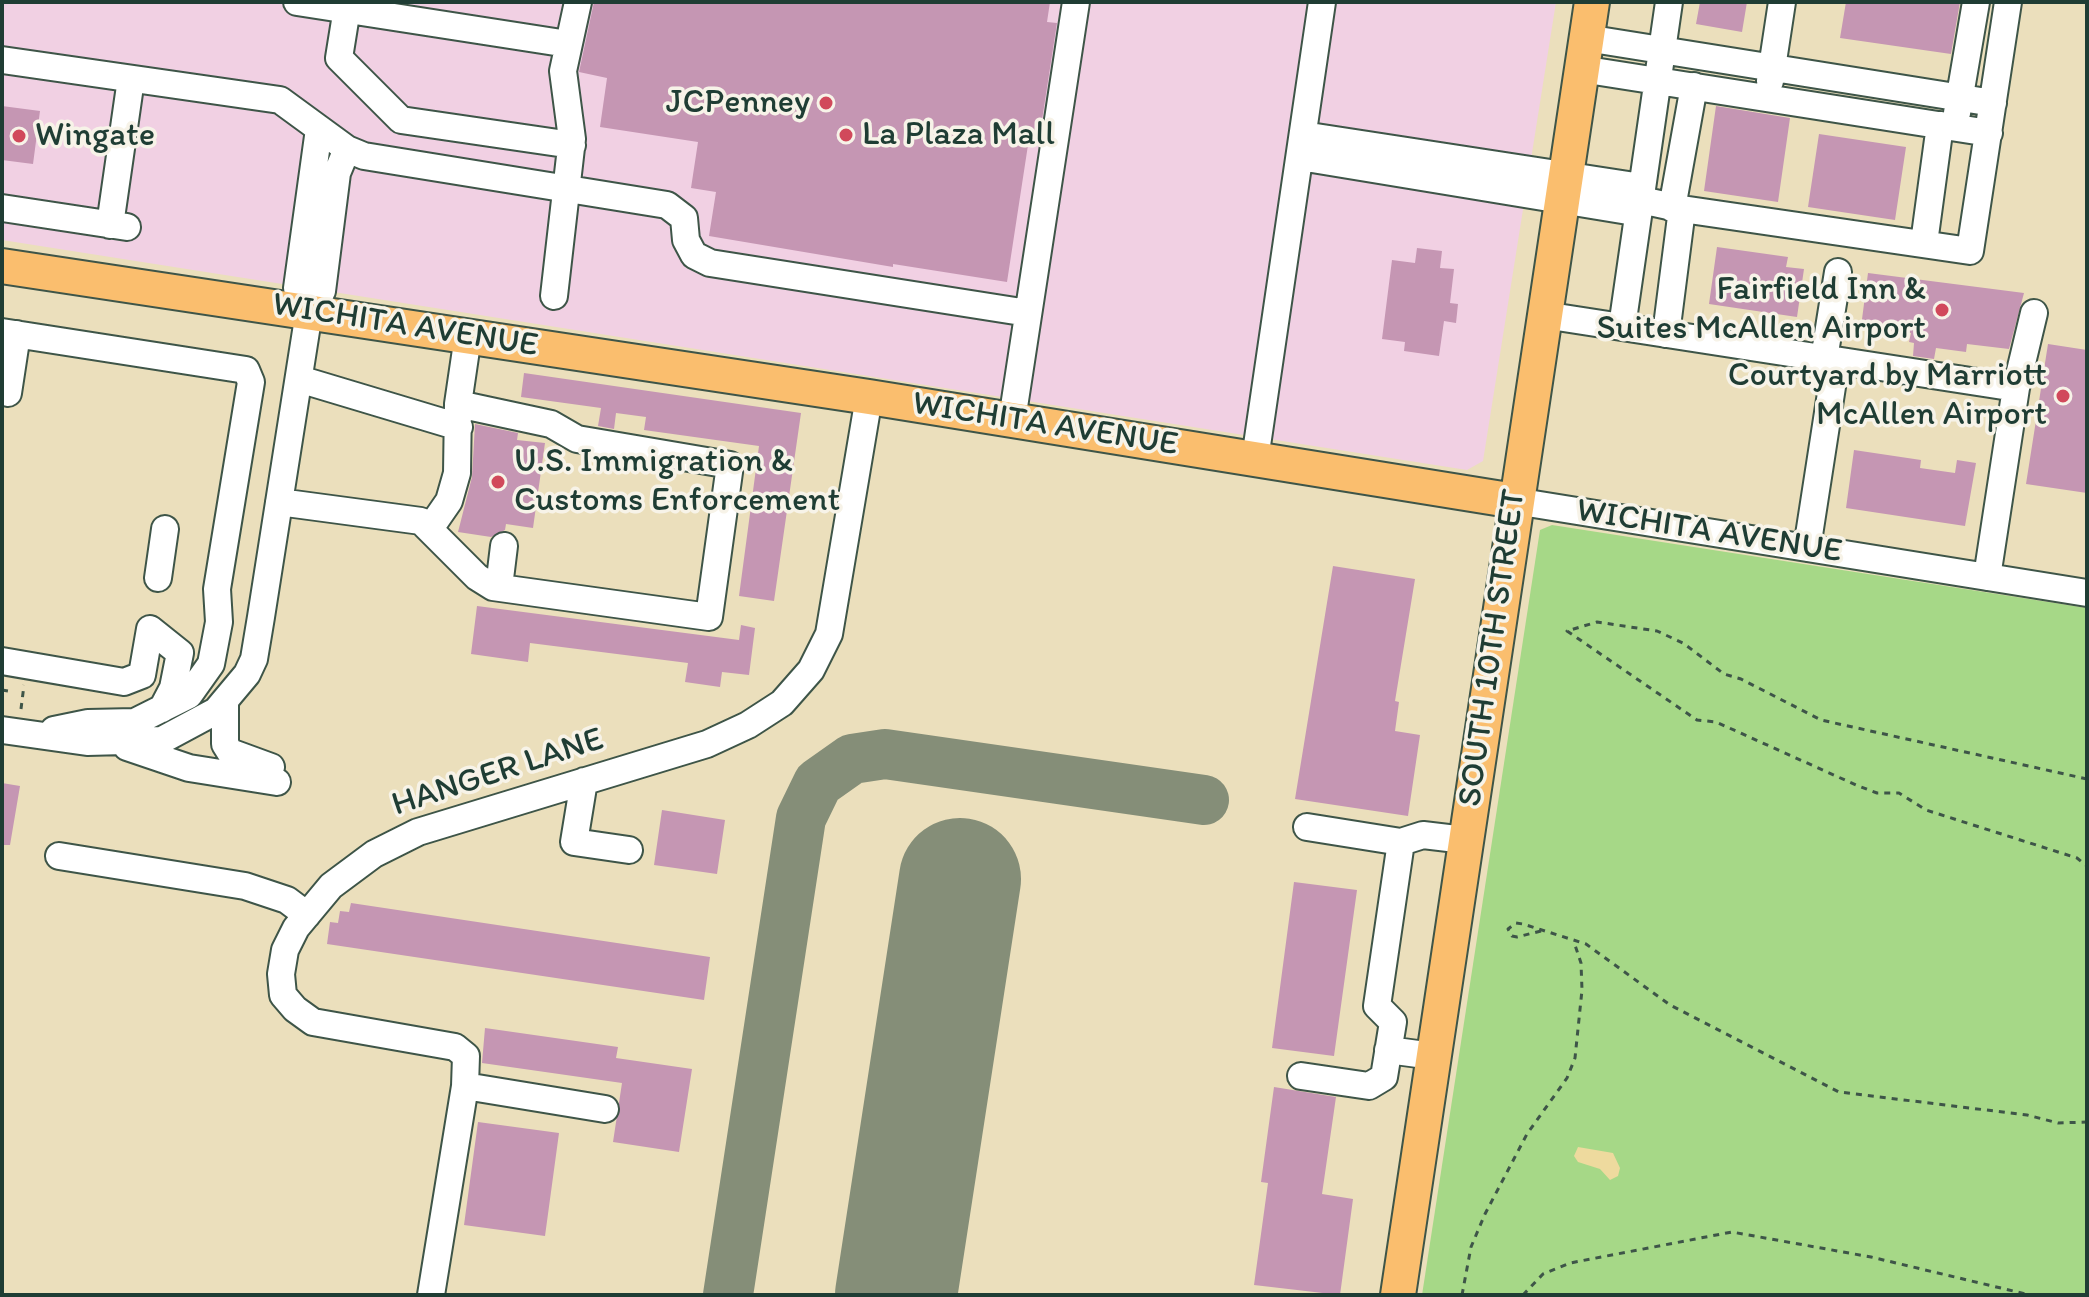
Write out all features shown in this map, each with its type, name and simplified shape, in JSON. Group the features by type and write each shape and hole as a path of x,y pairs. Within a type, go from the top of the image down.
{"main road":[{"name":"SOUTH 10TH STREET","path":"1398,1295 1592,2"},
{"name":"WICHITA AVENUE","path":"2,266 869,397 1515,501"}],"street":[{"path":"297,2 347,6 568,44"},
{"path":"554,296 572,145 563,71 578,2"},
{"path":"1012,420 1076,2"},
{"path":"1255,459 1322,2"},
{"path":"1622,327 1669,2"},
{"path":"1767,97 1782,2"},
{"path":"1641,200 1970,251 2008,2"},
{"path":"347,6 339,58 401,120 572,145"},
{"path":"1924,243 1948,126 1960,98 1974,12 2004,29"},
{"path":"1584,54 1663,49 1993,103"},
{"path":"1584,54 1658,80 1989,133"},
{"path":"2,60 131,79 189,84 280,100 347,149 385,161 568,187 586,194 675,208 684,218 688,247 700,260 710,263 1028,313"},
{"path":"2,208 118,226 131,79"},
{"path":"1859,112 1865,82"},
{"path":"1666,334 1677,208 1694,86"},
{"path":"309,312 297,288 319,129"},
{"path":"1302,146 1563,188 1635,186 1641,200"},
{"path":"112,742 162,740 198,723 225,703 254,659 309,312 322,291 337,173 347,149"},
{"path":"1807,548 1838,272"},
{"path":"1987,577 2016,388 2034,313"},
{"path":"1544,315 2016,388"},
{"path":"8,393 9,333 246,370 251,382 217,589 219,622 211,664 189,695 135,722 17,727"},
{"path":"431,527 449,501 457,473 458,415 468,336"},
{"path":"279,502 411,517 431,527 477,577 499,587 709,617 730,465 577,439 551,424 458,415 299,379"},
{"name":"HANGER LANE","path":"431,1295 465,1086 466,1056 455,1047 313,1022 283,995 281,974 285,950 307,915 331,886 374,854 418,832 707,744 748,725 782,703 811,670 829,634 837,602 869,397"},
{"name":"WICHITA AVENUE","path":"1515,501 2087,593"},
{"path":"158,578 165,529"},
{"path":"499,587 504,546"},
{"path":"2,661 124,682 142,675 150,629 164,636 180,653 173,688 162,709"},
{"path":"17,727 112,742 189,768 278,776 230,752 225,744 225,703"},
{"path":"584,781 574,842 629,850"},
{"path":"1307,827 1401,842 1423,835 1465,840"},
{"path":"1301,1076 1369,1086 1384,1077 1393,1022 1377,1006 1401,842"},
{"path":"59,856 245,886 287,900 307,915"},
{"path":"1388,1050 1433,1056"},
{"path":"465,1086 605,1109"}],"path":[{"path":"2087,779 1821,720 1752,684 1724,674 1683,643 1657,631 1597,622 1567,631 1697,720 1716,722 1877,793 1899,793 1926,810 2077,858 2087,866"},
{"path":"17,727 25,681"},
{"path":"2,690 8,691"},
{"path":"1541,931 1517,937 1512,936 1508,929 1516,923 1586,944 1670,1005 1839,1092 2027,1115 2058,1123 2087,1122"},
{"path":"1462,1295 1471,1247 1490,1203 1527,1134 1572,1068 1582,1003 1581,963 1574,942"},
{"path":"1523,1295 1543,1274 1570,1263 1732,1232 1840,1250 2030,1295"}],"shaded area":[{"path":"2,2 1556,2 1483,461 1467,470 2,240"}],"green space":[{"path":"1552,525 2087,608 2087,1295 1422,1295 1540,530"}],"sand":[{"path":"1578,1147 1613,1153 1620,1168 1618,1176 1610,1180 1600,1169 1578,1162 1574,1156"}],"building":[{"name":"La Plaza Mall","path":"594,2 1050,2 1047,22 1057,23 1038,146 1028,145 1007,282 893,264 893,267 709,236 716,192 691,188 698,142 600,127 607,78 579,72"},
{"path":"1700,2 1747,2 1742,32 1696,24"},
{"path":"1846,2 1960,2 1951,54 1840,38"},
{"name":"Wingate","path":"2,106 40,111 33,164 2,160"},
{"path":"1716,106 1790,118 1778,202 1704,191"},
{"path":"1819,134 1906,147 1895,220 1808,207"},
{"path":"1717,247 1788,257 1786,267 1804,269 1797,317 1709,304"},
{"path":"1417,248 1442,251 1440,268 1454,269 1450,303 1458,304 1456,323 1444,321 1439,356 1404,351 1405,342 1382,339 1392,260 1415,263"},
{"name":"Fairfield Inn & Suites McAllen Airport","path":"1868,273 2024,293 2009,349 1967,344 1966,352 1936,348 1934,359 1913,356 1914,343 1909,342 1911,333 1861,327"},
{"name":"Courtyard by Marriott McAllen Airport","path":"2048,344 2087,350 2087,493 2026,484"},
{"path":"524,373 801,413 774,601 739,596 759,446 644,430 646,417 616,413 614,429 598,426 601,408 521,397"},
{"path":"475,424 518,433 517,440 545,443 533,528 506,524 505,530 491,537 458,532 472,477"},
{"path":"1854,450 1921,460 1920,468 1955,473 1957,460 1976,463 1965,526 1846,508"},
{"path":"1333,566 1415,579 1395,701 1399,702 1395,731 1420,735 1408,816 1295,799"},
{"path":"477,606 739,640 741,625 755,628 749,675 722,672 720,687 685,682 688,663 530,643 528,662 471,654"},
{"path":"2,783 20,786 10,845 2,845"},
{"path":"662,810 725,820 717,874 654,865"},
{"path":"1294,882 1357,890 1334,1056 1272,1048"},
{"path":"351,903 710,957 704,1000 327,944 330,922 338,923 340,911 349,912"},
{"path":"485,1028 618,1047 616,1058 692,1069 679,1152 613,1142 622,1083 482,1063"},
{"path":"1274,1087 1336,1097 1322,1194 1353,1199 1340,1295 1254,1285 1268,1183 1261,1182"},
{"path":"478,1122 559,1133 545,1236 464,1225"}],"taxiway":[{"path":"728,1295 801,818 818,783 852,759 885,754 1204,800"}],"runway":[{"path":"896,1295 960,879"}],"place":[{"name":"JCPenney","path":"826,103"},
{"name":"La Plaza Mall","path":"846,135"},
{"name":"Wingate","path":"19,136"},
{"name":"Fairfield Inn & Suites McAllen Airport","path":"1942,310"},
{"name":"Courtyard by Marriott McAllen Airport","path":"2063,396"},
{"name":"U.S. Immigration & Customs Enforcement","path":"498,482"}]}
